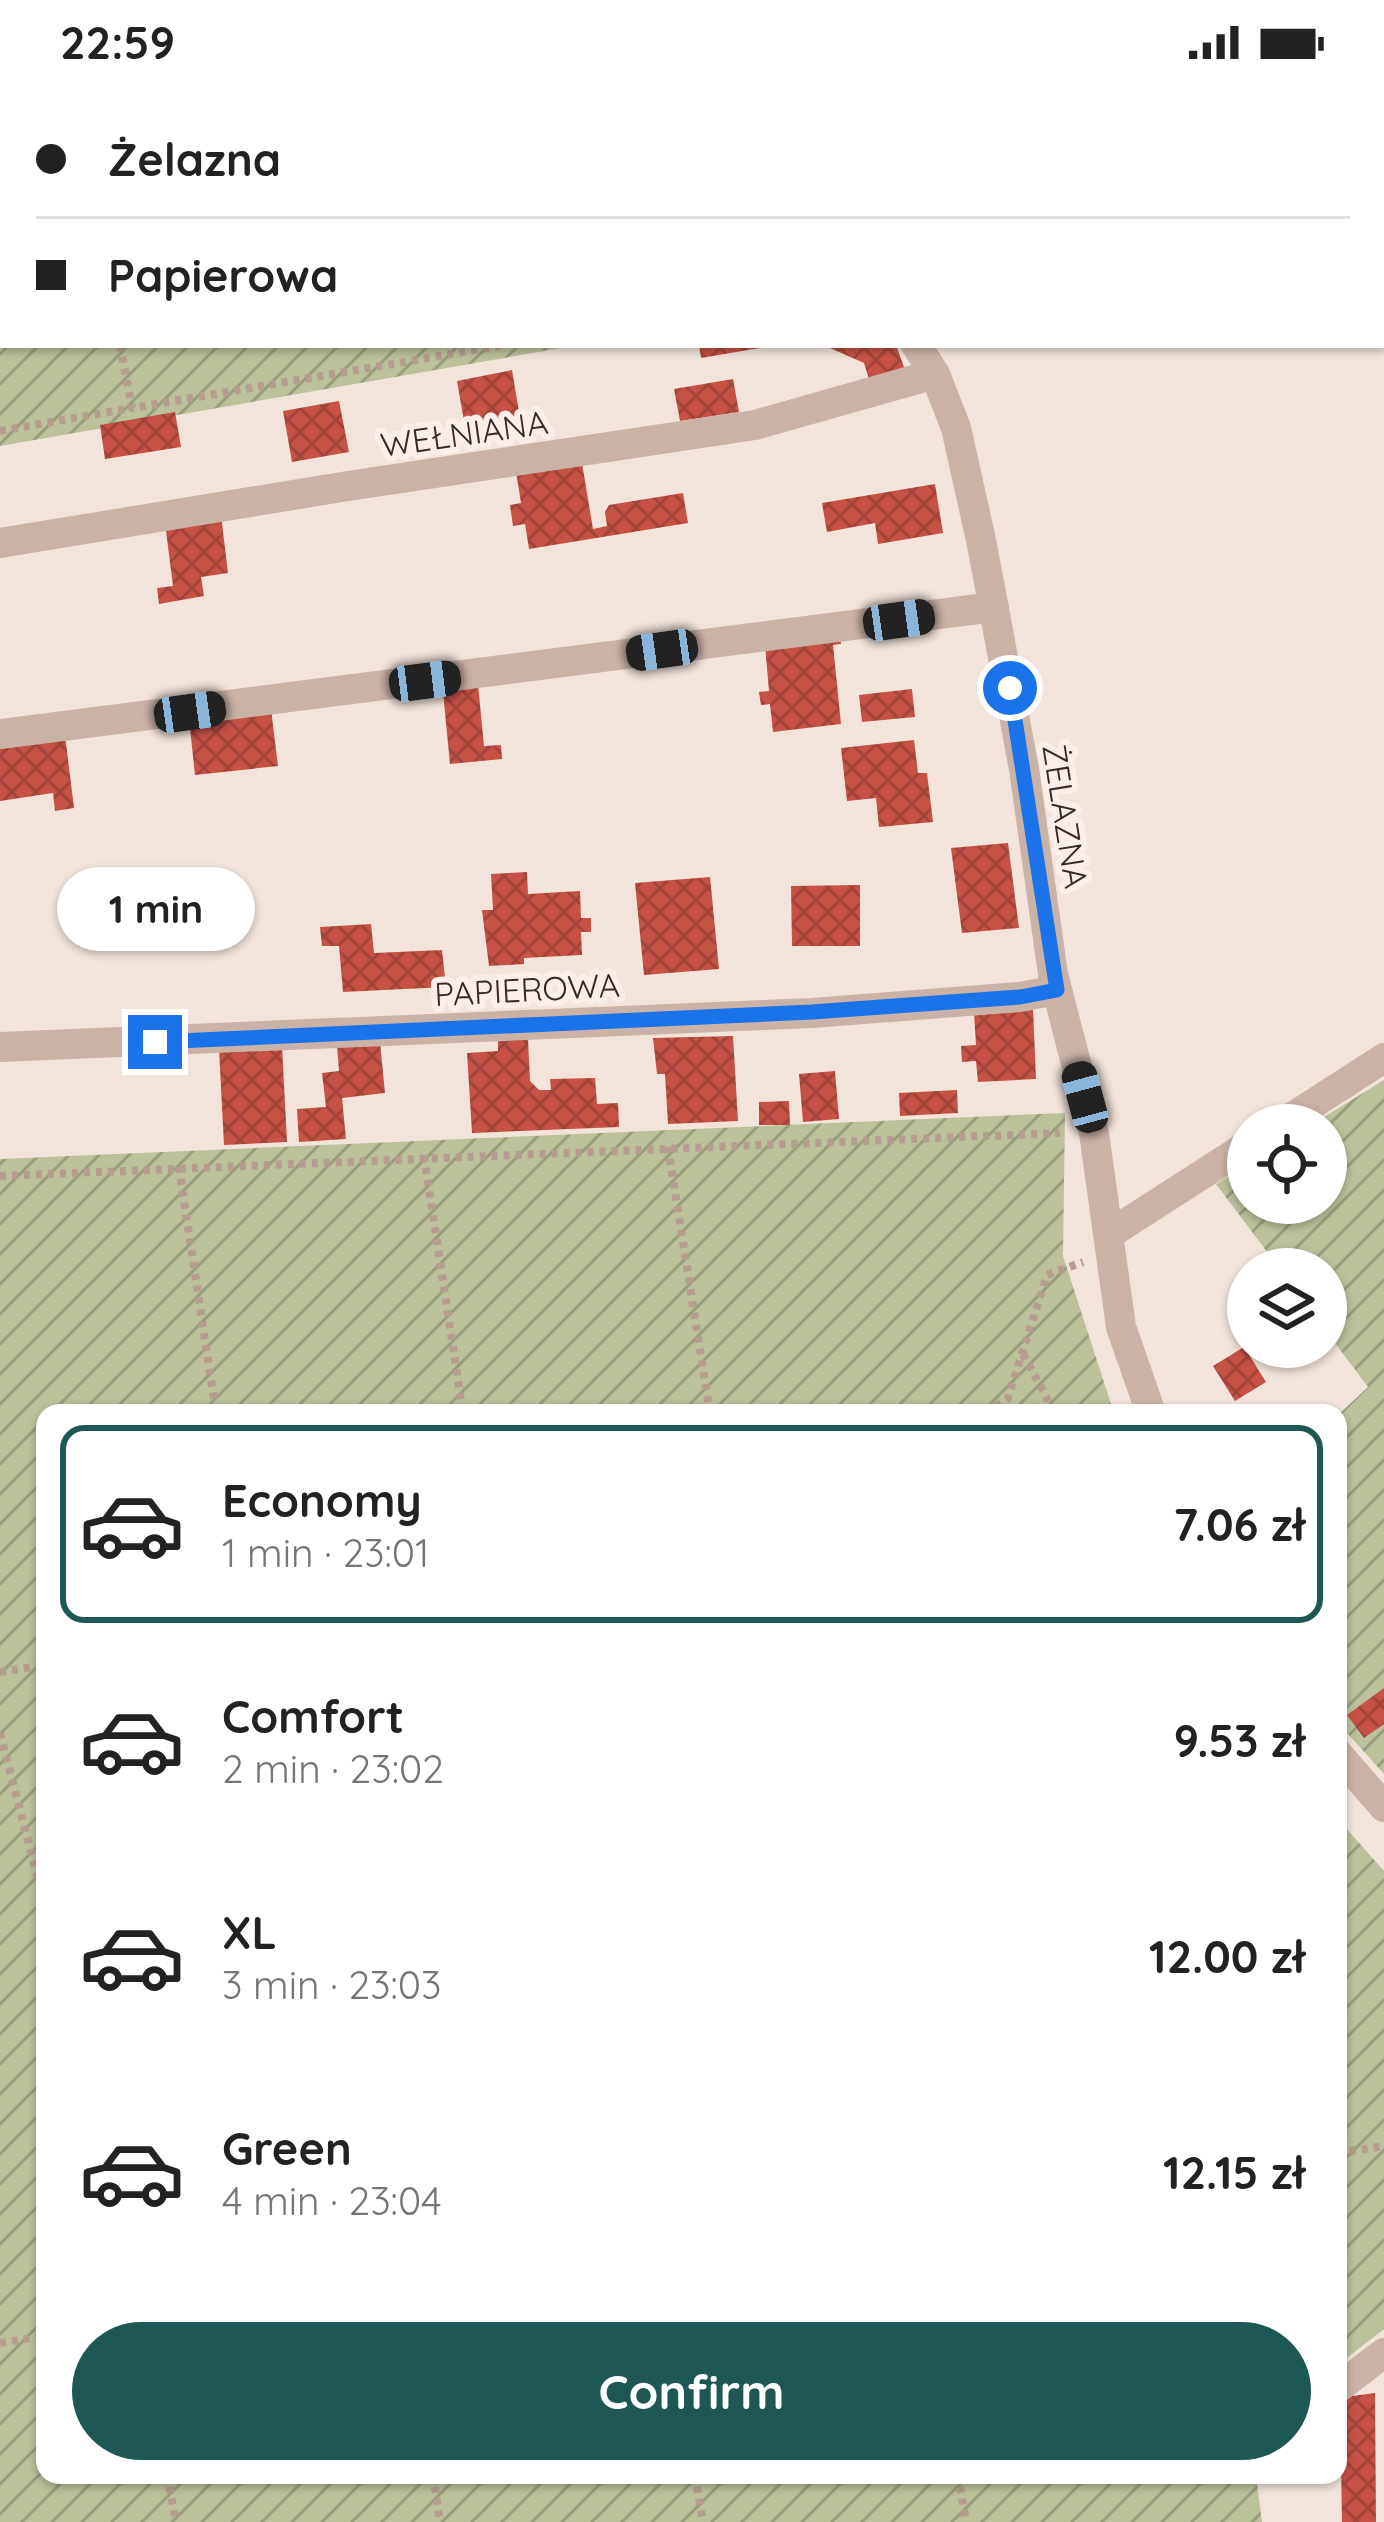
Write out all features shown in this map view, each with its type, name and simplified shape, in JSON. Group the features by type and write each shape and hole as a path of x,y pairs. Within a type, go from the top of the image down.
{"street":[{"name":"ŻELAZNA","path":"918,348 956,428 1024,770 1057,990 1094,1133 1121,1327 1148,1404"},
{"name":"WEŁNIANA","path":"0,543 755,425 934,374"},
{"path":"0,734 994,607"},
{"name":"PAPIEROWA","path":"0,1047 812,1012 1020,997 1057,990"},
{"path":"1313,1104 1384,1058"},
{"path":"1112,1242 1227,1160"},
{"path":"1347,1764 1384,1807"},
{"path":"1347,2381 1384,2353"}],"path":[{"path":"121,348 132,408"},
{"path":"0,431 487,348"},
{"path":"0,1176 1094,1133"},
{"path":"668,1147 709,1404"},
{"path":"424,1156 462,1404"},
{"path":"179,1167 214,1404"},
{"path":"999,1404 1007,1398 1047,1276 1112,1242"},
{"path":"1022,1352 1049,1404"},
{"path":"0,1672 36,1666"},
{"path":"0,1733 36,1871"},
{"path":"1347,2152 1384,2146"},
{"path":"0,2343 36,2337"},
{"path":"169,2484 176,2522"},
{"path":"434,2484 440,2522"},
{"path":"697,2484 703,2522"},
{"path":"960,2484 966,2522"}],"green space":[{"path":"0,348 561,348 0,446"},
{"path":"1384,1080 1384,1774 1347,1733 1347,1407 1368,1387 1347,1359 1347,1248 1264,1248 1246,1224 1347,1224 1345,1104"},
{"path":"1065,1113 1063,1256 1111,1404 36,1404 36,2484 1257,2484 1262,2522 0,2522 0,1159"},
{"path":"1227,1177 1227,1199 1216,1184"},
{"path":"1347,1829 1384,1871 1384,2329 1347,2358"}],"building":[{"path":"699,348 759,348 701,358"},
{"path":"830,348 897,348 905,370 869,379 864,363"},
{"path":"512,370 520,418 465,427 457,381"},
{"path":"733,379 739,412 680,421 674,389"},
{"path":"339,401 349,452 292,462 283,411"},
{"path":"175,412 181,447 105,459 100,425"},
{"path":"582,463 593,529 607,526 609,505 683,493 688,523 529,549 525,524 513,526 510,505 521,503 516,472"},
{"path":"935,484 943,533 878,544 875,523 827,532 822,503"},
{"path":"221,515 228,573 201,577 204,596 159,604 157,588 173,586 165,523"},
{"path":"840,636 841,644 833,645 841,724 773,732 770,704 761,705 759,692 769,691 765,645"},
{"path":"478,684 484,746 501,745 502,759 450,764 443,692"},
{"path":"912,689 915,717 862,722 859,695"},
{"path":"271,709 278,766 195,775 189,719"},
{"path":"65,735 74,808 55,811 53,793 0,801 0,744"},
{"path":"914,740 918,773 927,773 933,822 879,827 876,798 847,801 841,748"},
{"path":"1008,843 1019,928 962,933 951,848"},
{"path":"527,872 528,894 580,891 581,918 591,918 591,932 581,932 582,955 524,958 524,964 489,966 482,910 493,910 491,874"},
{"path":"710,877 719,969 644,975 635,883"},
{"path":"860,885 860,946 792,946 791,886"},
{"path":"371,924 374,953 442,950 446,987 343,992 339,946 322,946 320,927"},
{"path":"1033,1009 1036,1079 978,1082 976,1061 962,1062 961,1046 976,1045 974,1013"},
{"path":"733,1036 738,1121 668,1124 665,1074 657,1074 653,1038"},
{"path":"528,1039 530,1081 539,1090 551,1090 550,1079 595,1078 597,1104 618,1103 619,1127 472,1133 467,1053 498,1051 498,1040"},
{"path":"380,1042 385,1093 342,1098 346,1139 299,1142 297,1109 326,1107 322,1073 339,1071 337,1046"},
{"path":"282,1046 287,1142 224,1145 219,1049"},
{"path":"835,1071 839,1119 803,1122 799,1074"},
{"path":"957,1090 958,1113 900,1116 899,1093"},
{"path":"789,1101 790,1125 759,1125 759,1102"},
{"path":"1227,1357 1227,1368 1257,1368 1266,1382 1235,1401 1213,1366"},
{"path":"1384,1688 1384,1724 1364,1738 1347,1715"},
{"path":"1375,2393 1376,2522 1342,2522 1347,2399"}],"route":[{"path":"155,1042 812,1012 1020,997 1057,990 1010,688"}]}
